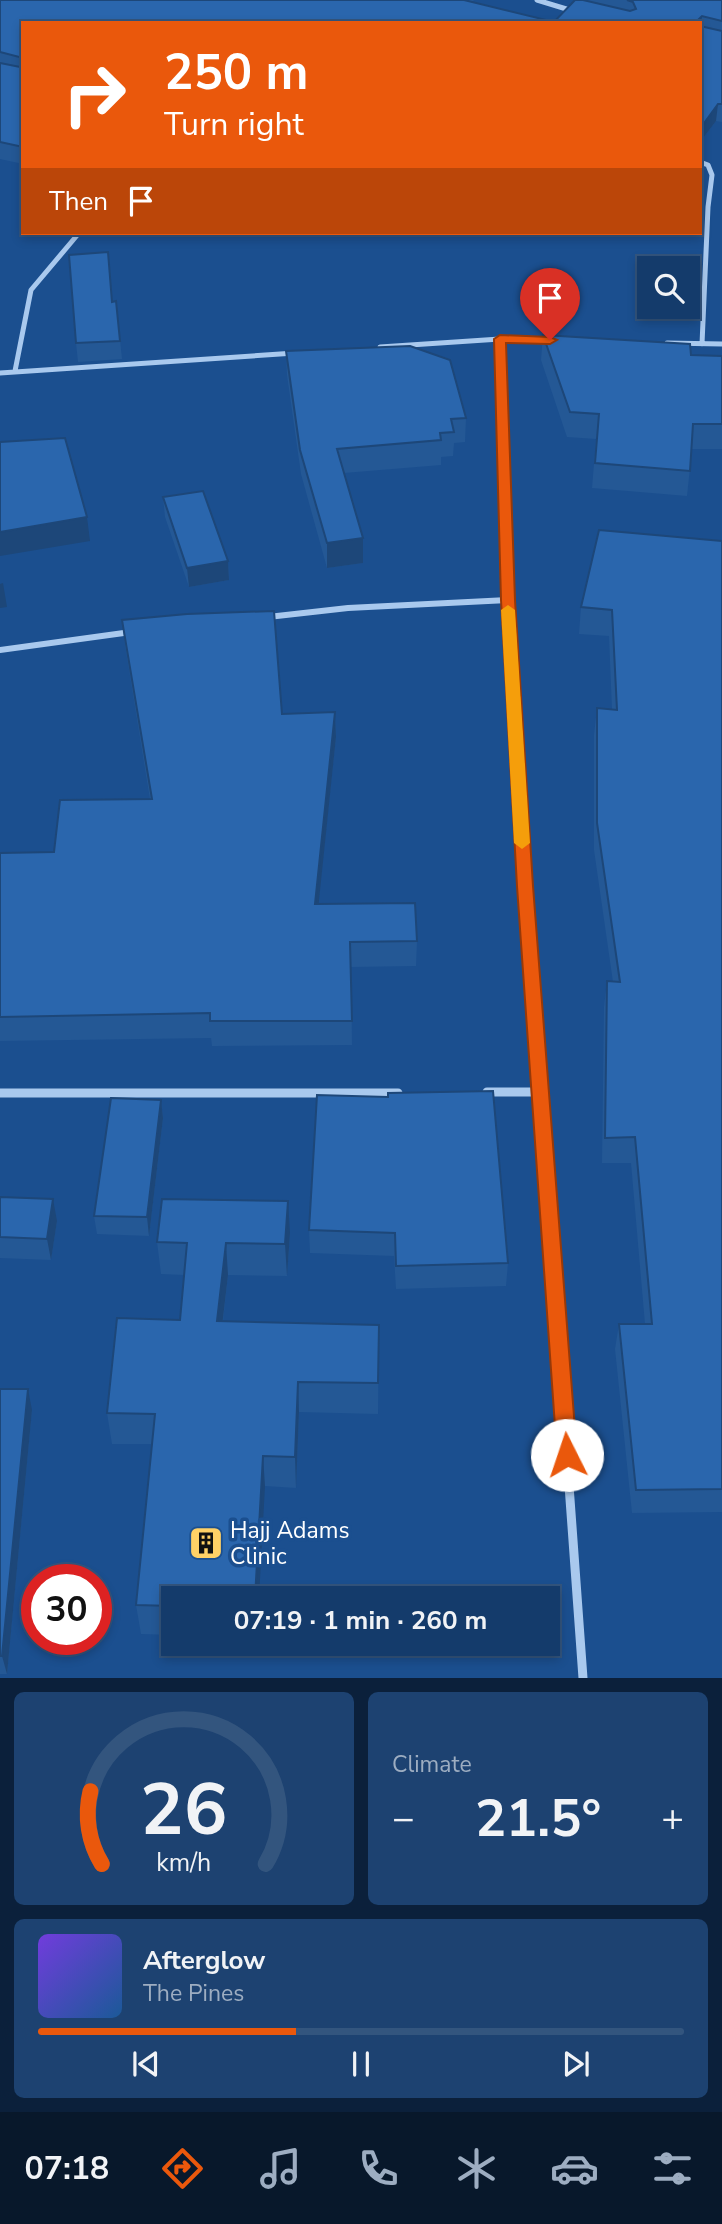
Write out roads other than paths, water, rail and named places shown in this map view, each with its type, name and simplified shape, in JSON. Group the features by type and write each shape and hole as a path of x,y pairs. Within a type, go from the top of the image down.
{"street":[{"path":"537,0 585,13"},
{"path":"702,163 708,165 712,175 708,207 702,344"},
{"path":"15,371 31,290 77,235"},
{"path":"375,347 500,339 554,340"},
{"path":"500,339 508,600 525,886 583,1678"},
{"path":"661,343 722,344"},
{"path":"0,373 306,352"},
{"path":"253,619 348,608 508,600"},
{"path":"0,650 145,631"},
{"path":"0,1093 402,1093"},
{"path":"472,1093 542,1093"}],"place":[{"name":"Hajj Adams Clinic","path":"206,1543"}]}
